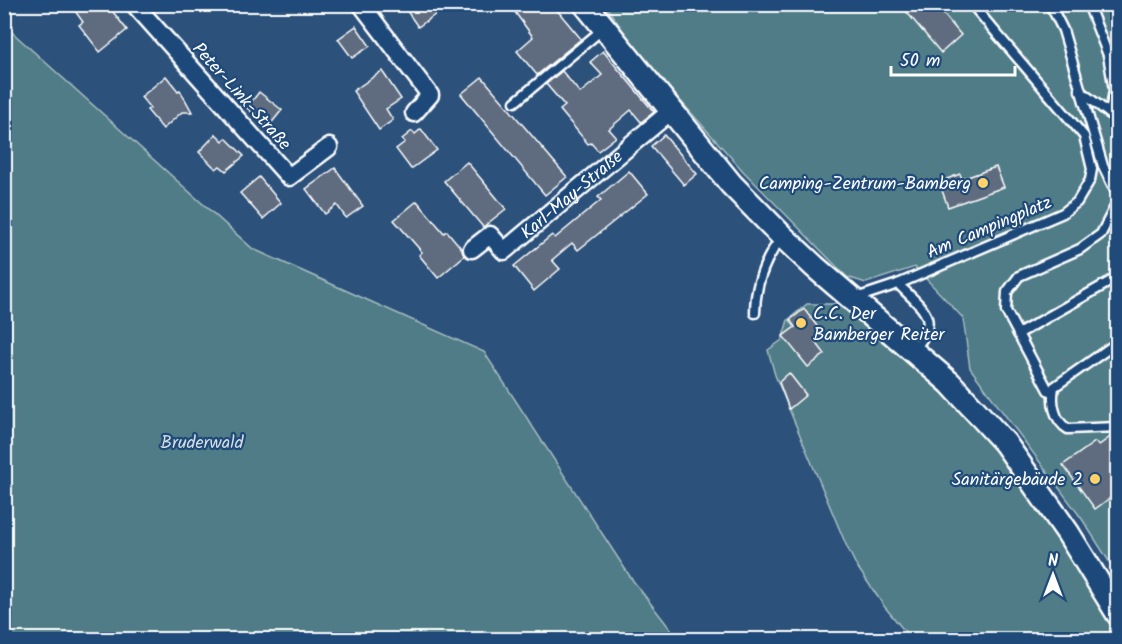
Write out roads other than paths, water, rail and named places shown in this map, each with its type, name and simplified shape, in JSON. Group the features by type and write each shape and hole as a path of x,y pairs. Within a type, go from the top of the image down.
{"street":[{"name":"Peter-Link-Straße","path":"134,4 289,177 329,147"},
{"path":"361,4 430,95 414,113"},
{"path":"585,4 731,184 782,236 852,300 950,383 1005,443 1068,533 1118,614"},
{"name":"Karl-May-Straße","path":"472,249 490,235 504,250 671,111"}],"lane":[{"name":"Am Campingplatz","path":"852,300 898,284 1064,213 1077,202 1090,180 1092,169 1084,136 975,8 976,4"},
{"path":"1050,4 1063,30 1103,165 1118,196"},
{"path":"1088,4 1107,55 1114,90 1110,114"},
{"path":"515,102 604,29"},
{"path":"1080,91 1118,120"},
{"path":"1053,393 1048,390 1006,311 1007,292 1019,276 1080,249 1101,234 1118,201"},
{"path":"755,313 761,270 770,252 782,236"},
{"path":"1018,334 1118,277"},
{"path":"898,284 925,310 929,322 926,336 913,351"},
{"path":"1118,342 1054,387 1052,398 1054,410 1061,425 1068,429 1118,427"}],"place":[{"name":"Camping-Zentrum-Bamberg","path":"983,183"},
{"name":"C.C. Der Bamberger Reiter","path":"801,323"},
{"name":"Sanitärgebäude 2","path":"1095,479"}],"park label":[{"name":"Bruderwald","path":"202,442"}]}
